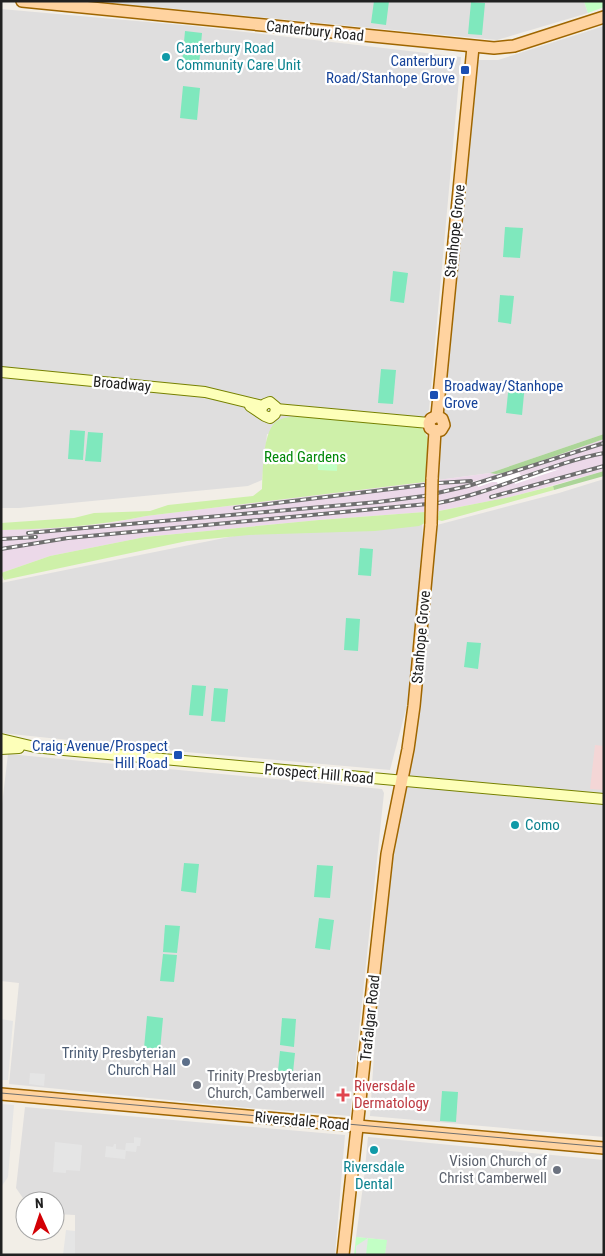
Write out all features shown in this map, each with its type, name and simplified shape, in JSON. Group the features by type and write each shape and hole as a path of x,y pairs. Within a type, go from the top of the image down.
{"main road":[{"name":"Canterbury Road","path":"22,1 494,48 514,46 604,17"},
{"name":"Stanhope Grove","path":"400,781 408,748 414,706 431,524 434,424 473,47"},
{"name":"Trafalgar Road","path":"344,1255 387,854 400,781"},
{"name":"Riversdale Road","path":"1,1094 604,1148"}],"street":[{"name":"Broadway","path":"1,372 205,392 242,401 262,409 267,417 275,412 304,411 434,424"},
{"name":"Prospect Hill Road","path":"1,740 35,747 604,799"},
{"path":"1,740 1,749"},
{"name":"Prospect Hill Road","path":"1,749 35,747"}],"shaded area":[{"path":"94,1 584,1 588,13 497,40"},
{"path":"1,9 193,26 461,57 429,410 417,426 267,434 262,480 248,486 19,508 1,508"},
{"path":"604,26 604,434 490,473 438,480 442,436 446,434 447,417 444,413 478,60 498,60"},
{"path":"604,439 604,471 511,497 438,511 438,480 512,471"},
{"path":"604,479 604,1137 370,1116 378,993 393,858 411,752 433,526 559,493"},
{"path":"425,482 425,512 145,537 50,556 1,573 1,530 83,526 146,516"},
{"path":"422,521 424,559 411,690 390,770 1,733 1,583 249,533"},
{"path":"595,745 604,746 604,790 590,789"},
{"path":"8,754 382,789 384,793 350,1116 9,1084 19,983 1,981 1,813"},
{"path":"1,1019 13,1021 8,1080 1,1080"},
{"path":"30,1073 45,1074 44,1086 29,1084"},
{"path":"1,1104 14,1105 8,1177 1,1187"},
{"path":"25,1107 345,1135 335,1255 75,1255 75,1215 65,1214 65,1191 18,1191 16,1188"},
{"path":"134,1137 141,1138 140,1146 137,1146 136,1152 126,1151 125,1159 105,1157 106,1146 113,1147 116,1144 116,1149 125,1150 126,1143 134,1143"},
{"path":"368,1137 604,1160 604,1255 385,1255 386,1240 356,1237"},
{"path":"55,1142 82,1145 80,1171 66,1170 66,1173 53,1172"},
{"path":"66,1230 75,1231 75,1255 63,1255"},
{"path":"368,1238 366,1255 356,1255 356,1246"}],"green space":[{"path":"374,1 389,1 386,25 371,23"},
{"path":"584,1 604,1 604,7 588,13"},
{"path":"471,2 485,3 482,35 468,34"},
{"path":"185,31 202,33 199,65 182,63"},
{"path":"183,86 200,88 197,120 180,118"},
{"path":"505,227 523,228 520,258 503,257"},
{"path":"393,271 408,273 404,303 390,301"},
{"path":"500,295 514,296 511,324 498,322"},
{"path":"381,369 396,370 393,404 378,403"},
{"path":"509,383 525,384 522,415 506,413"},
{"name":"Read Gardens","path":"305,416 417,426 424,430 428,439 425,482 146,516 92,525 1,530 1,523 74,518 94,513 150,511 168,505 253,496 262,489 264,451 269,431 273,424 285,418"},
{"path":"70,430 85,431 83,460 68,459"},
{"path":"88,432 103,433 101,462 85,461"},
{"path":"604,434 604,439 512,471 496,474 490,473"},
{"path":"321,450 337,465 337,471 318,470 317,452"},
{"path":"604,471 604,476 554,490 553,486"},
{"path":"553,486 554,490 442,521 438,520 439,511 510,497"},
{"path":"425,512 425,523 419,526 375,531 249,535 187,541 4,580 1,573 50,556 145,537"},
{"path":"360,548 373,549 371,576 358,575"},
{"path":"346,618 360,619 358,651 344,650"},
{"path":"467,642 481,643 478,669 464,667"},
{"path":"192,685 206,686 203,716 189,715"},
{"path":"214,688 228,689 225,722 211,721"},
{"path":"184,863 199,864 196,893 181,891"},
{"path":"317,865 333,866 330,898 314,897"},
{"path":"319,918 334,920 330,950 315,948"},
{"path":"165,925 180,926 177,953 163,952"},
{"path":"163,954 177,955 174,982 160,981"},
{"path":"147,1016 163,1018 160,1050 144,1048"},
{"path":"282,1018 296,1019 294,1047 280,1045"},
{"path":"280,1051 295,1053 292,1082 277,1081"},
{"path":"442,1091 458,1092 456,1122 440,1121"},
{"path":"356,1237 387,1240 385,1255 354,1255"}],"pier":[{"path":"544,468 545,472 560,469 515,484 514,481 498,485 497,482 492,482 478,487 477,483 467,483 503,474 504,477 519,472 521,476"}],"tram line":[{"path":"1,1093 604,1147"}],"railway":[{"path":"28,533 378,502 424,496 468,486 604,443"},
{"path":"1,549 68,538 438,503 480,492 562,464 604,453"},
{"path":"491,497 604,466"},
{"path":"438,483 471,481"},
{"path":"235,508 424,485"},
{"path":"1,539 36,537"}],"place":[{"name":"Canterbury Road Community Care Unit","path":"166,57"},
{"name":"Canterbury Road/Stanhope Grove","path":"465,70"},
{"name":"Broadway/Stanhope Grove","path":"434,395"},
{"name":"Craig Avenue/Prospect Hill Road","path":"178,755"},
{"name":"Como","path":"515,825"},
{"name":"Trinity Presbyterian Church Hall","path":"186,1062"},
{"name":"Trinity Presbyterian Church, Camberwell","path":"197,1085"},
{"name":"Riversdale Dermatology","path":"343,1095"},
{"name":"Riversdale Dental","path":"374,1150"},
{"name":"Vision Church of Christ Camberwell","path":"557,1170"}]}
